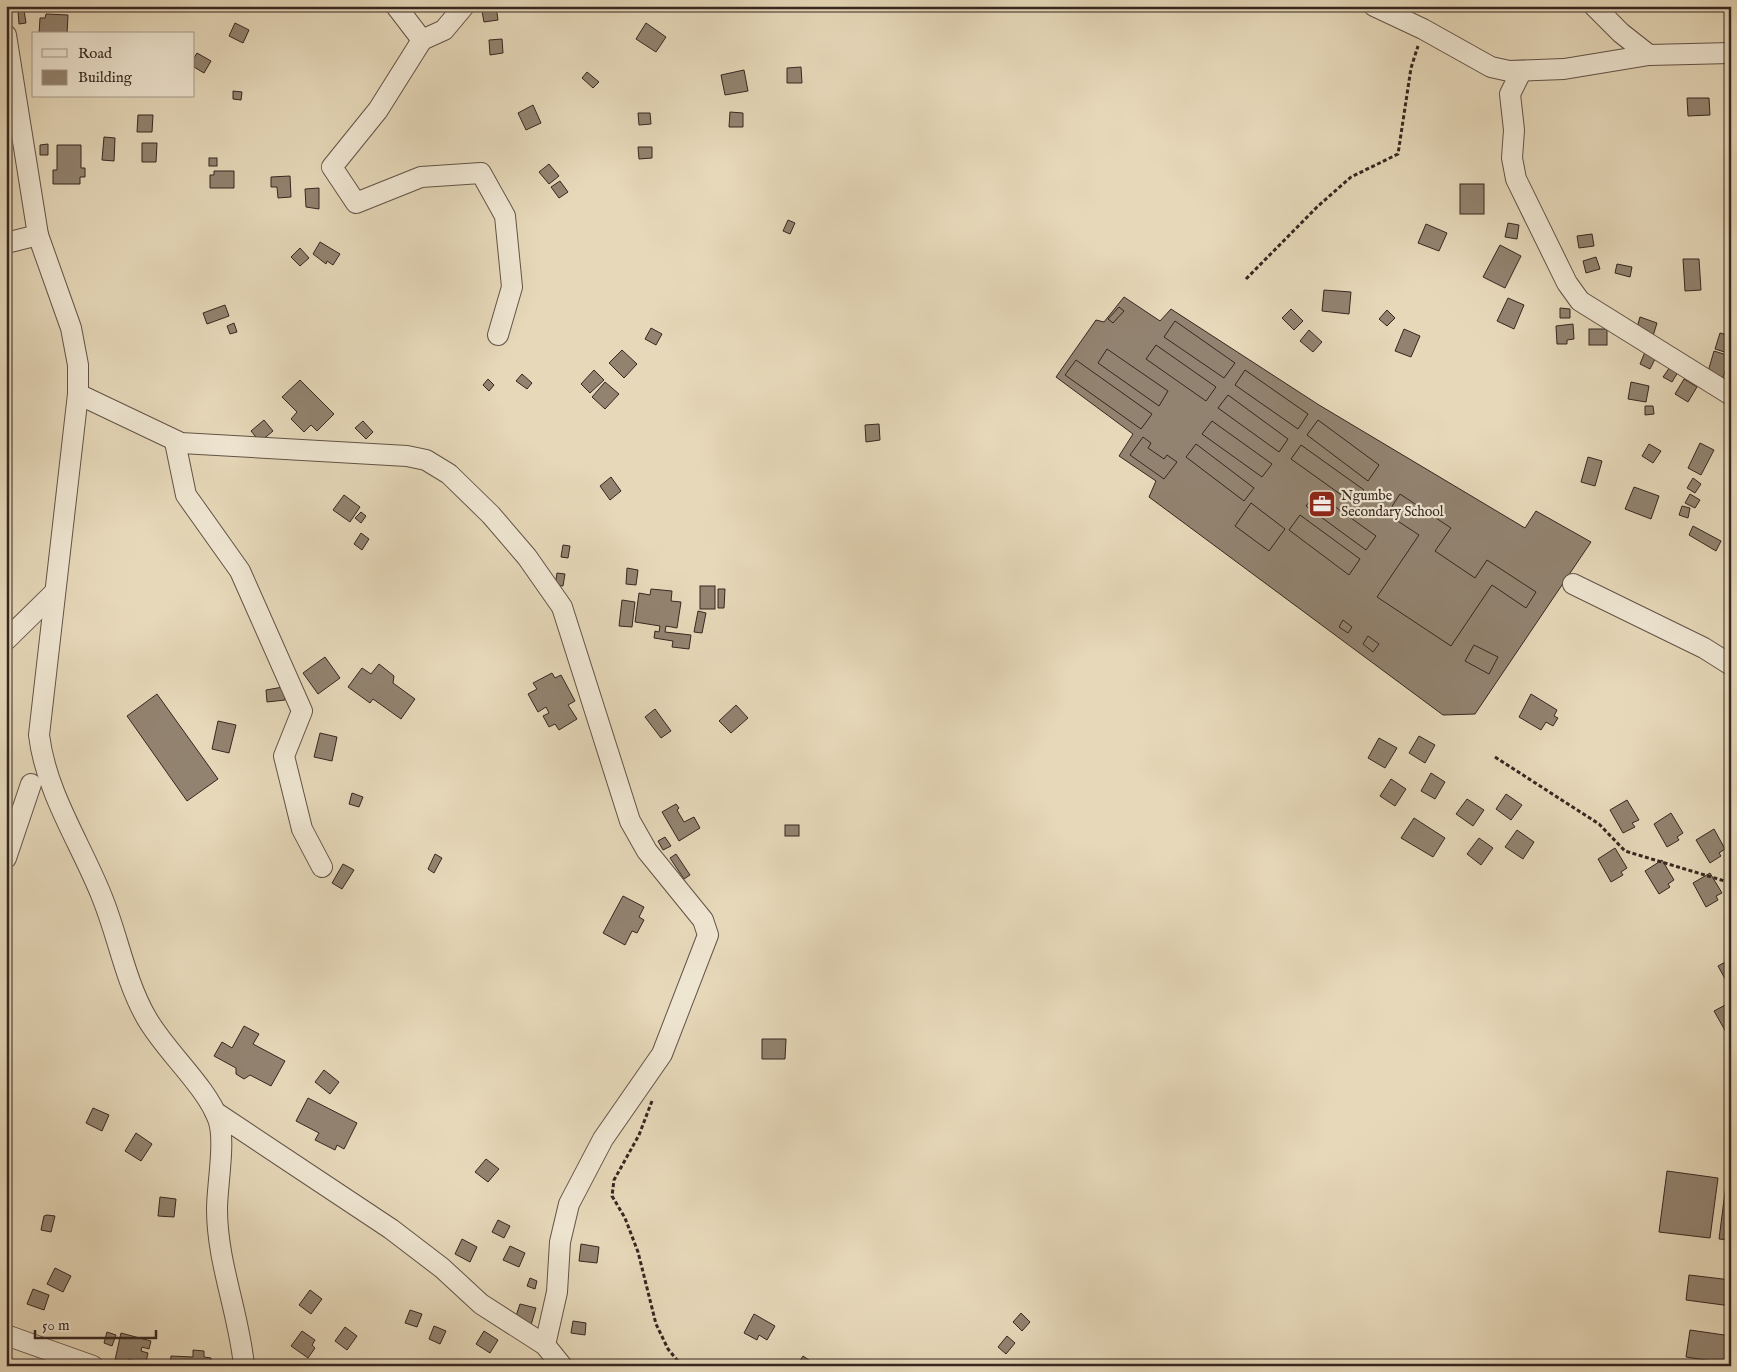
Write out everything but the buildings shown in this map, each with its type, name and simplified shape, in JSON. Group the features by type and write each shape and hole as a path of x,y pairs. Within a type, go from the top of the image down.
{"street":[{"path":"396,6 422,40"},
{"path":"464,6 444,30 422,40 378,110 332,167 356,203 421,176 481,173 505,216 512,287 498,335"},
{"path":"1374,6 1491,67 1521,72 1564,68 1649,55 1731,53"},
{"path":"1594,6 1621,33 1649,55"},
{"path":"6,35 38,235 71,328 78,365 78,394 54,593 40,735 46,768 102,897 130,980 146,1017 215,1112 219,1121 217,1211 222,1260 244,1366"},
{"path":"1521,72 1510,94 1514,130 1512,158 1516,179 1567,283 1580,301 1731,395"},
{"path":"6,243 38,235"},
{"path":"78,394 175,442 407,456 426,460 450,474 491,515 515,543 562,607 630,821 647,851 706,926 708,935 662,1054 603,1139 569,1204 560,1242 557,1292 545,1345"},
{"path":"175,442 186,495 240,571 302,711 284,756 302,829 322,866"},
{"path":"1572,584 1704,648 1731,665"},
{"path":"6,640 54,593"},
{"path":"6,858 31,784"},
{"path":"215,1112 383,1223 442,1268 485,1307 545,1345 562,1366"},
{"path":"6,1335 93,1366"}],"path":[{"path":"1246,279 1317,207 1351,176 1398,154 1411,68 1423,30"},
{"path":"1495,757 1599,824 1625,851 1728,882 1731,879"},
{"path":"655,1094 639,1135 614,1180 612,1196 626,1218 638,1252 656,1324 668,1349 682,1366"}],"place":[{"name":"Ngumbe Secondary School","path":"1322,504"}]}
